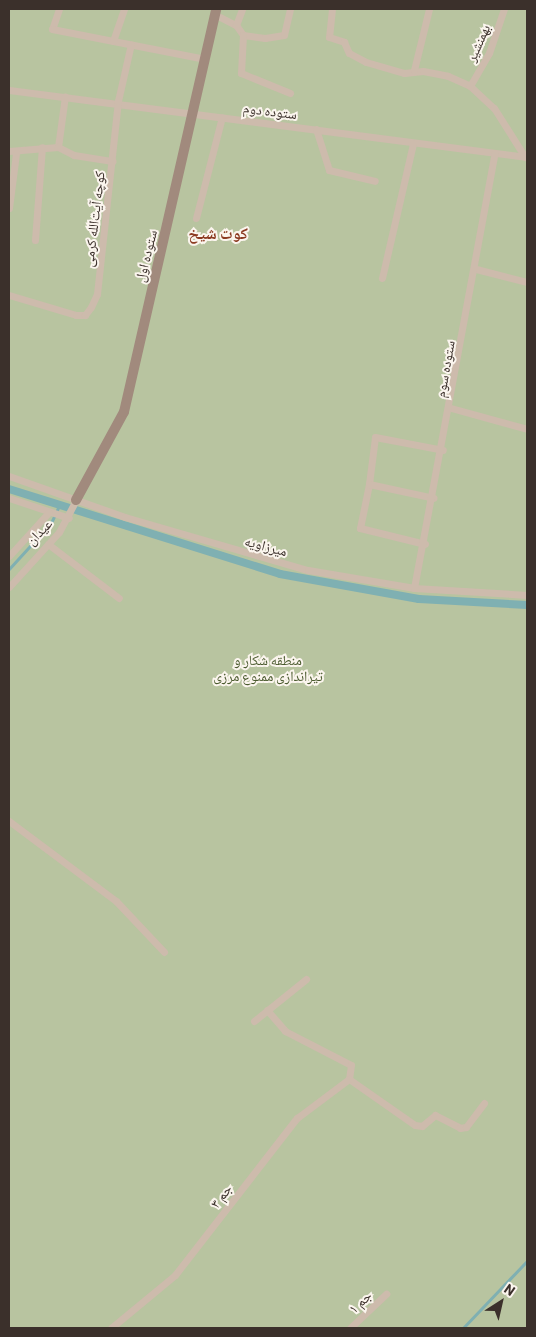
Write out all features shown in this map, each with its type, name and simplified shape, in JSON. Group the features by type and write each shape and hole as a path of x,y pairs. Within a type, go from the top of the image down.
{"street":[{"path":"59,9 52,29 205,59"},
{"path":"113,41 124,9"},
{"path":"236,25 242,9"},
{"path":"243,35 284,35 290,9"},
{"path":"332,9 329,37 344,42 349,52 366,62 404,73 414,70 448,76 470,86 494,108 526,157"},
{"path":"414,70 429,9"},
{"name":"بهمنشیر","path":"470,86 489,52 504,9"},
{"path":"215,11 236,25 243,35 241,73 290,93"},
{"name":"ستوده اول","path":"75,502 124,412 194,114 215,11"},
{"name":"کوچه آیت‌الله کرمی","path":"9,295 76,315 85,315 91,307 97,294 113,161 118,101 130,44"},
{"name":"ستوده دوم","path":"9,90 118,101 194,114 316,129 413,144 526,157"},
{"path":"58,147 65,96"},
{"path":"196,218 222,117"},
{"path":"316,129 329,170 375,181"},
{"path":"382,278 413,144"},
{"path":"35,240 42,146"},
{"path":"9,208 12,152 42,146 58,147 74,156 113,161"},
{"name":"ستوده سوم","path":"414,588 425,544 451,408 495,153"},
{"path":"476,269 527,282"},
{"path":"451,408 527,429"},
{"path":"425,544 360,528 369,484 375,437 443,450"},
{"name":"میرزاویه","path":"9,476 75,502 270,561 414,588 527,595"},
{"path":"369,484 434,498"},
{"path":"9,498 26,500 53,514 70,516"},
{"name":"عیدان","path":"9,587 48,544 70,516 75,502"},
{"name":"عیدان","path":"9,556 53,514"},
{"path":"48,544 119,598"},
{"path":"9,821 116,901 164,952"},
{"path":"254,1021 306,979"},
{"path":"267,1010 285,1031 350,1066 349,1079 415,1125 422,1126 435,1115 460,1128 466,1127 484,1103"},
{"name":"جم ۳","path":"111,1328 175,1275 297,1118 349,1079"},
{"name":"جم ۱","path":"350,1328 386,1294"}],"green space":[{"name":"منطقه شکار و تیراندازی ممنوع مرزی","path":"9,9 527,9 527,1328 9,1328"}],"waterway":[{"path":"9,489 280,574 419,599 527,605"},
{"path":"9,569 51,523 59,506"},
{"path":"463,1328 527,1261"}],"district":[{"name":"کوت شیخ","path":"218,233"}]}
